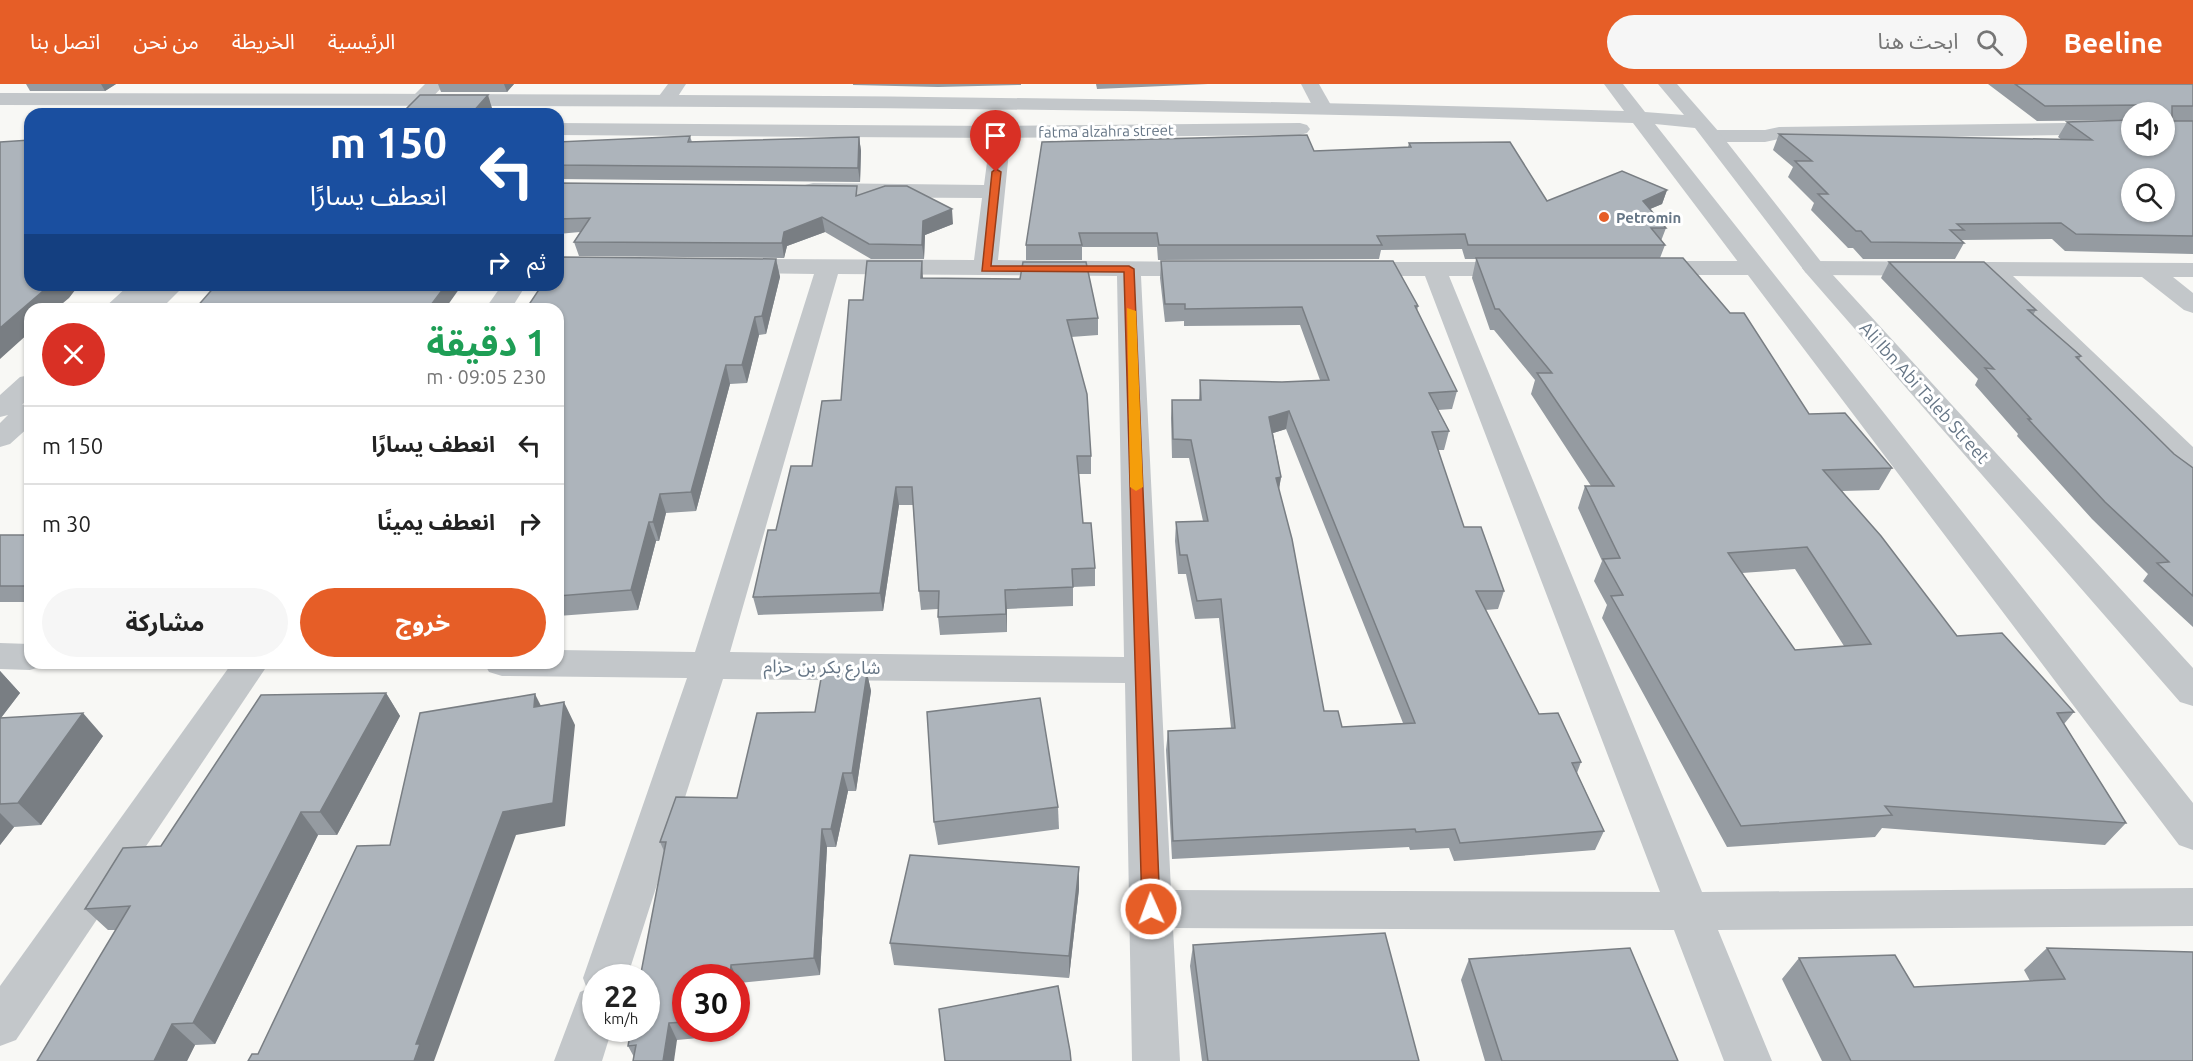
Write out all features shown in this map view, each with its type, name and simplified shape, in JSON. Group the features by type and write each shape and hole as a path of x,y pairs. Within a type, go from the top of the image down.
{"street":[{"path":"146,108 162,101 186,84"},
{"path":"419,100 436,84"},
{"path":"666,100 677,84"},
{"path":"1288,129 1323,118 1330,113 1322,107 1310,84"},
{"path":"1613,84 2193,833"},
{"name":"Ali Ibn Abi Taleb Street","path":"1667,84 1706,129 1814,268 2193,692"},
{"path":"0,99 666,100 1322,107 1706,129 1766,136 1779,133 2121,129"},
{"path":"1443,130 1647,126"},
{"name":"fatma alzahra street","path":"564,129 1001,132 1324,129"},
{"path":"985,269 1001,132"},
{"path":"794,190 994,192"},
{"path":"711,266 1223,269"},
{"path":"610,964 709,665 828,267"},
{"path":"1625,268 1756,268"},
{"path":"1814,268 2193,270"},
{"path":"1129,269 1156,1061"},
{"path":"1328,269 1541,269"},
{"path":"1434,269 1748,1061"},
{"path":"1990,269 2193,463"},
{"path":"2147,269 2193,305"},
{"path":"123,303 137,291"},
{"path":"153,303 166,291"},
{"path":"0,409 24,388"},
{"path":"0,438 24,416"},
{"path":"0,656 24,657"},
{"name":"شارع بكر بن حزام","path":"564,664 1143,670"},
{"path":"0,1024 247,669"},
{"path":"1151,909 1689,911 2193,907"},
{"path":"578,1061 584,1042"}],"building":[{"path":"2015,84 2193,84 2193,106 2175,106 2175,102 2121,102 2121,105 2045,106"},
{"path":"420,95 488,95 476,108 407,108"},
{"path":"2121,120 2121,156 2175,156 2175,121 2193,121 2193,236 2076,234 2061,223 1957,224 1964,230 1950,230 1964,243 1871,242 1861,231 1856,231 1818,194 1828,194 1795,161 1812,161 1779,134 2092,140 2067,122"},
{"path":"1307,135 1314,151 1411,147 1409,143 1510,142 1547,201 1622,171 1667,190 1643,201 1666,228 1651,228 1665,245 1468,245 1465,234 1377,236 1382,245 1159,245 1157,233 1079,233 1082,245 1026,245 1042,142"},
{"path":"690,136 688,142 859,137 858,168 564,165 564,142"},
{"path":"24,140 24,291 43,291 29,303 24,303 24,307 0,328 0,142"},
{"path":"564,183 857,186 856,196 885,186 907,186 952,209 923,221 922,245 869,244 822,217 784,232 782,243 574,242 590,218 564,219"},
{"path":"564,257 776,259 762,316 755,317 742,365 726,365 691,492 660,494 653,522 649,522 631,590 564,596 564,303 530,303 538,291 564,291"},
{"path":"1476,258 1683,258 1730,313 1744,313 1809,414 1845,413 1892,468 1823,470 1881,536 1957,636 2002,633 2074,712 2057,713 2126,823 1885,806 1892,815 1741,826 1611,596 1623,595 1603,559 1620,558 1585,486 1614,486 1537,373 1552,373 1499,309 1495,309","holes":["1807,547 1871,644 1795,650 1728,553"]},
{"path":"867,261 922,261 921,278 1020,279 1023,262 1086,262 1098,318 1067,320 1087,394 1091,456 1077,456 1083,523 1091,523 1095,568 1072,569 1073,587 1005,590 1006,614 938,617 939,591 919,591 912,487 896,487 880,593 753,597 768,530 776,530 791,466 812,466 822,401 841,400 849,300 863,300"},
{"path":"1161,261 1393,261 1418,306 1415,306 1457,391 1429,393 1449,431 1432,432 1464,527 1481,527 1504,591 1476,591 1539,714 1558,713 1581,762 1572,763 1604,831 1460,843 1455,829 1173,841 1168,731 1235,728 1221,599 1197,601 1187,555 1180,555 1176,522 1208,521 1191,440 1173,439 1172,400 1201,400 1200,380 1282,382 1329,380 1302,307 1185,309 1185,304 1165,304","holes":["1289,411 1415,723 1342,727 1338,711 1324,711 1292,539 1276,478 1281,477 1269,417"]},
{"path":"1889,262 1984,262 2036,310 2028,310 2081,356 2076,357 2174,454 2193,468 2193,596 2157,563 2169,562 2105,502 2028,419 2031,419 1985,368 1994,369"},
{"path":"211,291 442,291 432,303 200,303"},
{"path":"0,535 24,535 24,586 0,586"},
{"path":"822,673 867,673 852,773 843,773 831,829 822,829 814,958 743,964 672,964 672,1023 669,1023 663,1061 633,1061 636,1045 628,1046 629,1042 660,1042 660,964 643,964 666,842 660,842 676,797 737,798 757,713 815,712"},
{"path":"386,693 320,812 301,812 193,1023 172,1024 154,1061 37,1061 130,906 85,909 123,848 161,846 261,695"},
{"path":"535,694 534,707 564,702 553,803 503,812 416,1044 420,1044 414,1061 248,1061 252,1054 258,1054 357,846 390,845 420,713"},
{"path":"1040,698 1058,807 934,822 927,712"},
{"path":"83,713 18,803 0,804 0,718"},
{"path":"910,855 1079,867 1069,956 890,943"},
{"path":"1385,933 1419,1061 1208,1061 1193,945"},
{"path":"1630,948 1678,1061 1502,1061 1469,959"},
{"path":"2047,948 2193,952 2193,1061 1851,1061 1799,958 1895,955 1914,987 2065,979"},
{"path":"1058,986 1071,1061 945,1061 939,1009"}],"slow traffic":[{"path":"1130,311 1136,487"}],"place":[{"name":"Petromin","path":"1604,217"}],"route":[{"path":"996,172 985,269 1129,269 1151,909"}]}
